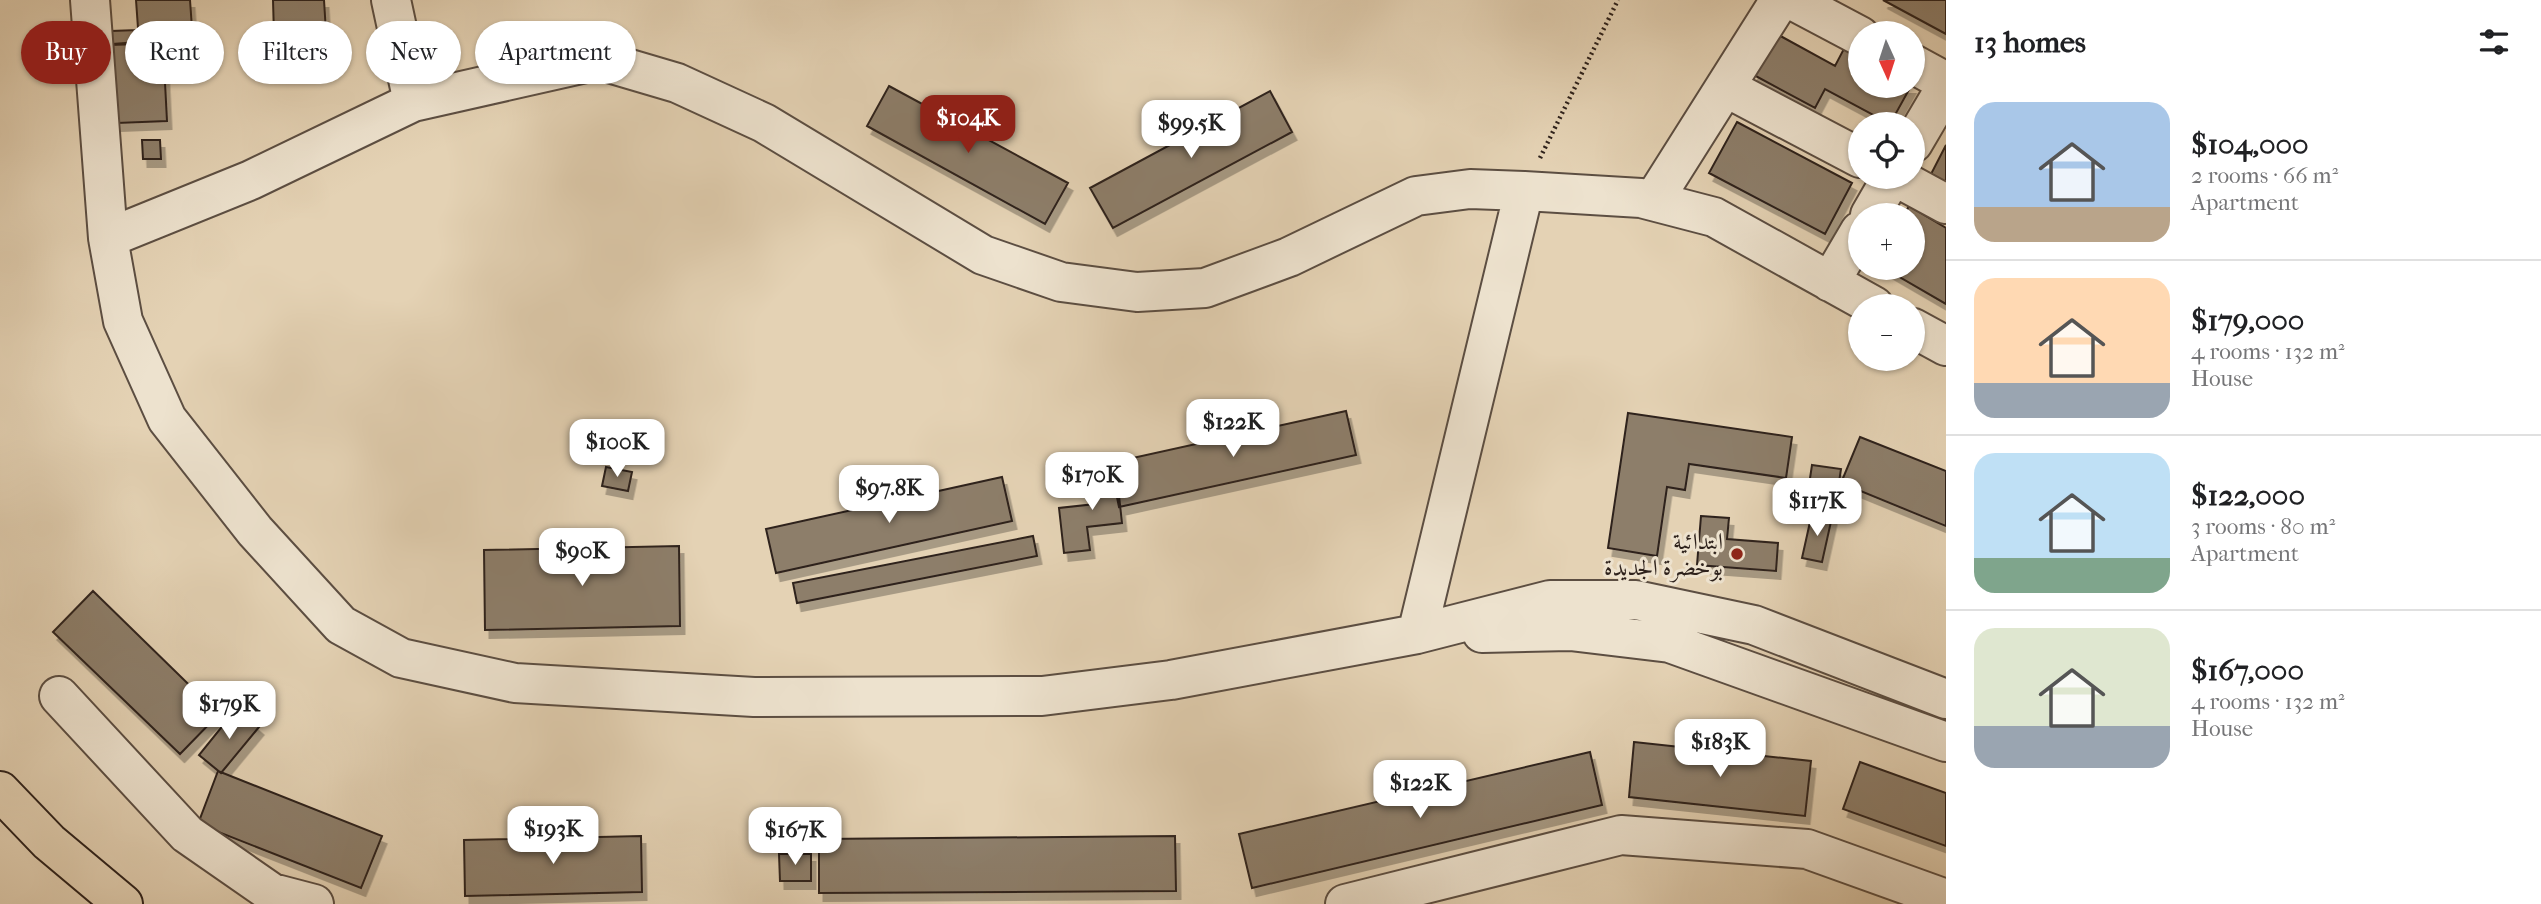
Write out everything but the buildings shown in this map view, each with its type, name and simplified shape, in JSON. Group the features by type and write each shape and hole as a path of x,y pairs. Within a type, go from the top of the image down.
{"highway":[{"path":"0,791 49,842 123,904"}],"street":[{"path":"90,0 108,238 122,321 167,419 247,522 341,625 401,658 515,683 754,697 1042,695 1171,680 1417,634 1550,600 1636,600 1754,625 1946,699"},
{"path":"391,0 413,102"},
{"path":"1653,201 1780,0"},
{"path":"1792,0 1848,30"},
{"path":"108,238 251,180 413,102 599,60 677,83 764,123 983,255 1061,282 1138,292 1205,288 1289,257 1416,196 1470,189 1653,201 1714,217 1852,294"},
{"path":"1925,72 1946,85 1925,122"},
{"path":"1726,87 1848,152"},
{"path":"1917,189 1946,204"},
{"path":"1417,634 1524,191"},
{"path":"1830,282 1848,251"},
{"path":"1925,335 1946,346"},
{"path":"1417,634 1570,631 1670,643 1946,741"},
{"path":"59,696 187,834 272,894 314,904"},
{"path":"1345,904 1621,835 1807,849 1946,899"}],"path":[{"path":"1524,191 1618,0"}],"place":[{"name":"ابتدائية بوخضرة الجديدة","path":"1737,554"}]}
